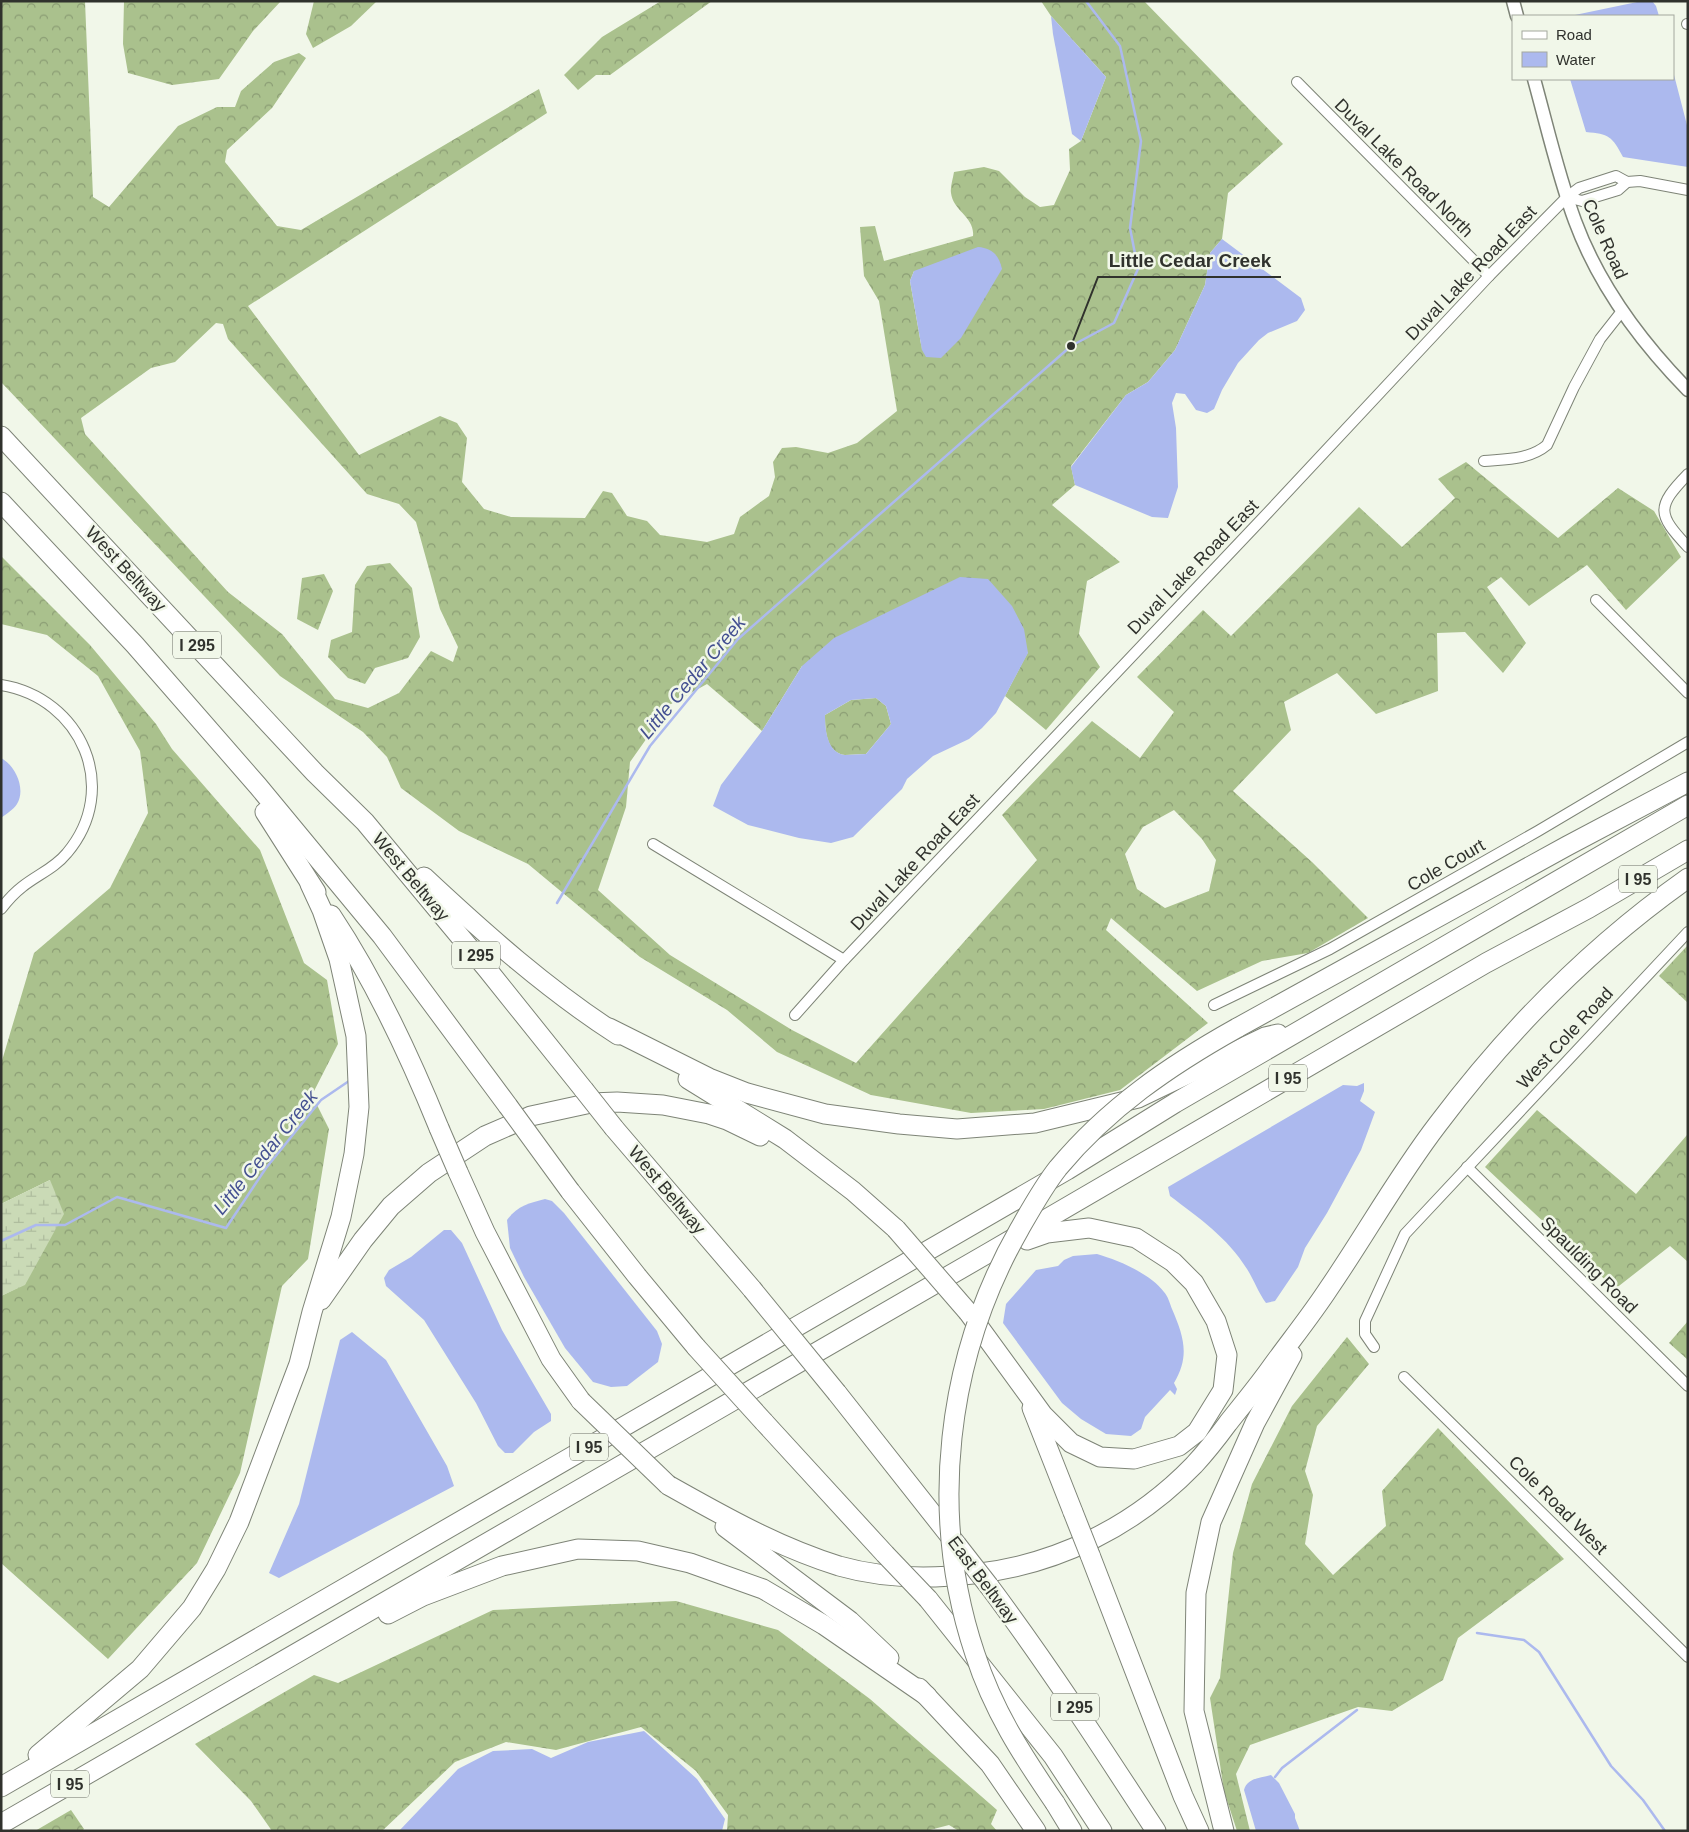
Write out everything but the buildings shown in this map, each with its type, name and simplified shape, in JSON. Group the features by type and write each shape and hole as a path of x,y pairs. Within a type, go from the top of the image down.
{"highway":[{"name":"West Beltway","path":"1,436 315,773 365,822 487,969 614,1128 794,1341"},
{"name":"I 295","path":"1,502 135,645 258,786 382,936 570,1191 637,1276 696,1347 928,1599 1053,1756 1102,1831"},
{"path":"135,645 210,738 266,812 351,946 382,1004 485,1232 550,1360 581,1401 668,1485 850,1621 927,1696 990,1764 1036,1831"},
{"path":"1072,1831 1023,1756 1000,1714 975,1654 960,1600 951,1543 948,1498 952,1431 956,1404 972,1339 992,1282 1007,1251 1041,1192 1058,1169 1090,1134 1136,1092 1190,1055 1559,850 1688,782"},
{"name":"I 95","path":"1,1786 1058,1175 1175,1103 1688,805"},
{"path":"365,822 467,916 558,993 609,1028 785,1140 853,1191 896,1229 968,1312 1043,1415 1070,1443 1100,1456 1134,1459 1179,1446 1197,1432 1223,1390 1227,1355 1216,1321 1194,1283 1173,1262 1136,1238 1089,1228 1048,1233 990,1252"},
{"name":"I 95","path":"1,1824 1477,968 1589,908 1688,850"},
{"path":"668,1485 746,1529 840,1566 867,1572 928,1577 989,1572 1052,1557 1112,1529 1155,1499 1194,1466 1217,1439 1327,1291 1436,1126 1479,1072 1569,976 1618,932 1688,878"},
{"path":"1,1786 114,1693 140,1669 192,1608 216,1569 239,1522 299,1364 312,1312 341,1216 354,1154 359,1107 354,1028 339,959 322,910 310,884"},
{"path":"609,1028 709,1078 756,1095 825,1114 899,1124 957,1129 1035,1123 1138,1098 1265,1036 1301,1030"},
{"path":"312,1312 363,1240 392,1206 429,1173 485,1136 531,1116 591,1103 616,1102 683,1108 727,1120 770,1141 853,1191"},
{"path":"1224,1831 1194,1712 1196,1593 1212,1522 1255,1423 1327,1291"},
{"name":"East Beltway","path":"794,1341 989,1586 1075,1707 1156,1831"},
{"path":"1024,1388 1183,1796 1199,1831"},
{"path":"147,1738 165,1735 423,1596 502,1566 578,1549 638,1551 690,1563 763,1589 824,1625 927,1696"}],"street":[{"path":"1513,1 1517,15"},
{"name":"Cole Road","path":"1534,80 1567,197 1588,251 1622,311 1659,360 1688,390"},
{"name":"Duval Lake Road North","path":"1297,82 1489,276"},
{"name":"Duval Lake Road East","path":"795,1015 844,960 1489,276 1567,197 1579,188 1616,176 1627,182 1640,181 1688,190"},
{"path":"1603,181 1606,194"},
{"path":"1567,197 1582,201 1618,190 1627,182"},
{"path":"1484,461 1527,456 1539,451 1546,445 1600,339 1622,311"},
{"path":"1688,474 1669,494 1664,504 1668,523 1688,547"},
{"path":"1596,600 1688,693"},
{"path":"1,685 32,694 49,703 64,716 76,730 84,747 90,765 92,784 91,804 86,820 78,837 67,853 56,864 11,896 1,909"},
{"name":"Cole Court","path":"1214,1005 1330,949 1538,831 1688,742"},
{"path":"653,844 844,960"},
{"name":"West Cole Road","path":"1467,1167 1688,932"},
{"path":"1374,1348 1365,1334 1365,1321 1405,1234 1467,1167"},
{"name":"Spaulding Road","path":"1467,1167 1688,1386"},
{"name":"Cole Road West","path":"1404,1377 1688,1657"}],"green space":[{"path":"1,1 85,1 93,197 109,207 178,126 217,107 235,107 241,91 274,62 299,53 306,58 272,108 227,150 225,162 277,226 301,230 539,89 547,113 248,306 359,455 440,416 457,423 467,438 462,482 484,509 511,517 585,518 603,491 612,493 627,516 647,521 660,535 707,542 734,534 740,517 769,496 775,477 773,462 782,448 796,447 828,453 857,443 897,411 879,301 864,276 860,227 875,226 884,261 973,236 971,224 953,199 951,186 954,172 984,167 999,171 1025,197 1040,207 1054,205 1070,170 1069,149 1081,141 1106,77 1051,16 1041,1 1144,1 1283,144 1228,193 1222,239 1210,253 1205,285 1175,350 1148,382 1126,395 1071,466 1075,485 1052,505 1120,562 1087,581 1079,634 1100,667 1046,730 1005,696 1028,652 802,666 762,731 707,684 671,704 630,762 626,807 598,890 670,955 792,1030 856,1063 1037,860 1002,815 1092,721 1140,758 1174,712 1137,677 1203,610 1231,636 1359,507 1402,547 1455,498 1438,479 1466,462 1558,538 1618,488 1654,511 1681,557 1626,610 1587,565 1529,606 1501,577 1487,587 1526,643 1503,673 1465,632 1437,633 1438,691 1376,714 1337,673 1284,702 1291,730 1233,791 1312,862 1368,918 1308,953 1262,961 1197,991 1111,918 1106,930 1208,1023 1120,1090 1044,1109 971,1113 871,1095 777,1052 727,1010 640,957 528,864 459,831 401,788 387,757 363,732 280,676 1,382","holes":["914,271 922,350 910,281","216,323 223,324 228,339 367,494 399,504 416,522 440,609 458,647 453,662 431,651 399,693 368,708 335,699 282,634 228,592 85,434 81,418 151,368 175,362","1174,810 1202,839 1216,860 1209,891 1165,908 1137,889 1125,854 1143,827"]},
{"path":"124,1 281,1 253,31 219,79 172,85 128,73 123,44"},
{"path":"314,1 377,1 351,26 313,48 306,34"},
{"path":"661,1 712,1 610,75 596,75 578,90 564,75 602,37"},
{"path":"1,556 90,645 156,724 172,749 260,850 304,963 327,980 338,1044 312,1095 329,1129 308,1259 282,1286 240,1473 197,1563 108,1659 1,1563 1,1296 25,1284 50,1180 1,1204 1,1064 34,953 110,888 148,813 140,751 98,676 47,635 1,624"},
{"path":"390,563 412,588 420,637 408,658 375,668 365,684 348,678 328,657 331,640 352,632 355,585 367,566"},
{"path":"324,574 333,591 318,630 297,619 302,578"},
{"path":"876,698 886,706 891,724 866,754 845,755 834,750 828,740 825,715 851,700"},
{"path":"1688,945 1688,1003 1659,976"},
{"path":"1537,1110 1636,1194 1688,1136 1688,1262 1670,1246 1615,1289 1485,1167"},
{"path":"50,1180 64,1214 25,1285 1,1296 1,1204"},
{"path":"1688,1321 1688,1360 1669,1343"},
{"path":"1347,1337 1369,1364 1317,1426 1305,1471 1313,1495 1305,1544 1333,1575 1386,1526 1382,1491 1438,1428 1564,1559 1458,1638 1443,1680 1392,1711 1358,1707 1250,1745 1236,1774 1250,1831 1237,1831 1224,1791 1210,1698 1220,1678 1233,1553 1252,1484 1292,1406"},
{"path":"676,1601 778,1630 870,1699 997,1810 991,1824 997,1831 959,1831 949,1825 926,1831 727,1831 728,1815 696,1771 641,1727 556,1750 506,1742 455,1762 382,1831 272,1831 251,1801 195,1744 314,1675 338,1683 493,1610"},
{"path":"71,1810 84,1829 82,1831 35,1831"}],"water":[{"path":"1642,1 1652,1 1659,15 1575,15"},
{"path":"1051,16 1106,77 1081,141 1072,134"},
{"path":"1674,75 1688,129 1688,167 1623,157 1613,140 1609,137 1586,132 1570,80 1674,80"},
{"path":"1222,239 1301,298 1305,310 1297,321 1268,333 1259,340 1238,363 1222,390 1214,409 1207,413 1196,410 1185,394 1176,393 1172,403 1176,428 1178,487 1168,518 1152,517 1075,485 1071,467 1126,395 1148,382 1175,350 1205,285 1210,253"},
{"path":"978,247 994,253 1002,269 961,338 941,358 926,357 922,350 910,281 914,271"},
{"path":"960,577 988,579 1012,606 1024,629 1028,653 996,713 982,728 969,739 933,756 907,779 902,789 853,837 831,843 799,838 748,825 713,806 721,785 762,731 802,666 834,638","holes":["876,698 886,706 891,724 866,754 845,755 834,750 828,740 825,715 851,700"]},
{"path":"1,758 11,766 18,778 20,798 17,804 1,818"},
{"path":"1364,1083 1364,1091 1360,1101 1375,1112 1361,1150 1327,1213 1305,1248 1298,1267 1275,1301 1266,1303 1247,1269 1231,1247 1212,1229 1170,1196 1168,1187 1343,1085 1357,1086"},
{"path":"545,1199 552,1201 564,1213 657,1331 662,1344 658,1362 627,1386 611,1387 593,1382 565,1348 524,1277 510,1248 507,1220 519,1208"},
{"path":"444,1230 451,1230 462,1243 502,1330 551,1414 551,1421 534,1432 513,1453 505,1453 498,1446 476,1403 424,1320 386,1286 384,1278 389,1270 411,1257"},
{"path":"1097,1254 1133,1268 1158,1285 1168,1298 1180,1329 1184,1346 1182,1364 1174,1383 1177,1389 1175,1395 1170,1390 1145,1417 1141,1429 1131,1436 1106,1434 1081,1419 1062,1403 1003,1323 1006,1304 1036,1270 1058,1266 1064,1260 1073,1256"},
{"path":"352,1332 386,1360 447,1466 454,1486 279,1578 269,1573 299,1504 340,1340"},
{"path":"644,1731 697,1779 725,1819 722,1831 399,1831 458,1769 493,1751 532,1749 551,1758 588,1742"},
{"path":"1271,1775 1279,1783 1295,1814 1300,1831 1256,1831 1244,1790 1251,1781"}],"waterway":[{"name":"Little Cedar Creek","path":"557,903 650,746 738,639 1071,346 1114,323 1138,269 1130,228 1141,141 1120,46 1086,1"},
{"name":"Little Cedar Creek","path":"1,1241 36,1225 65,1225 117,1197 226,1228 266,1168 321,1100 349,1081"},
{"path":"1477,1633 1524,1640 1539,1652 1611,1766 1643,1800 1665,1831"},
{"path":"1275,1777 1282,1768 1357,1710"}],"place":[{"name":"Little Cedar Creek","path":"1071,346"}]}
